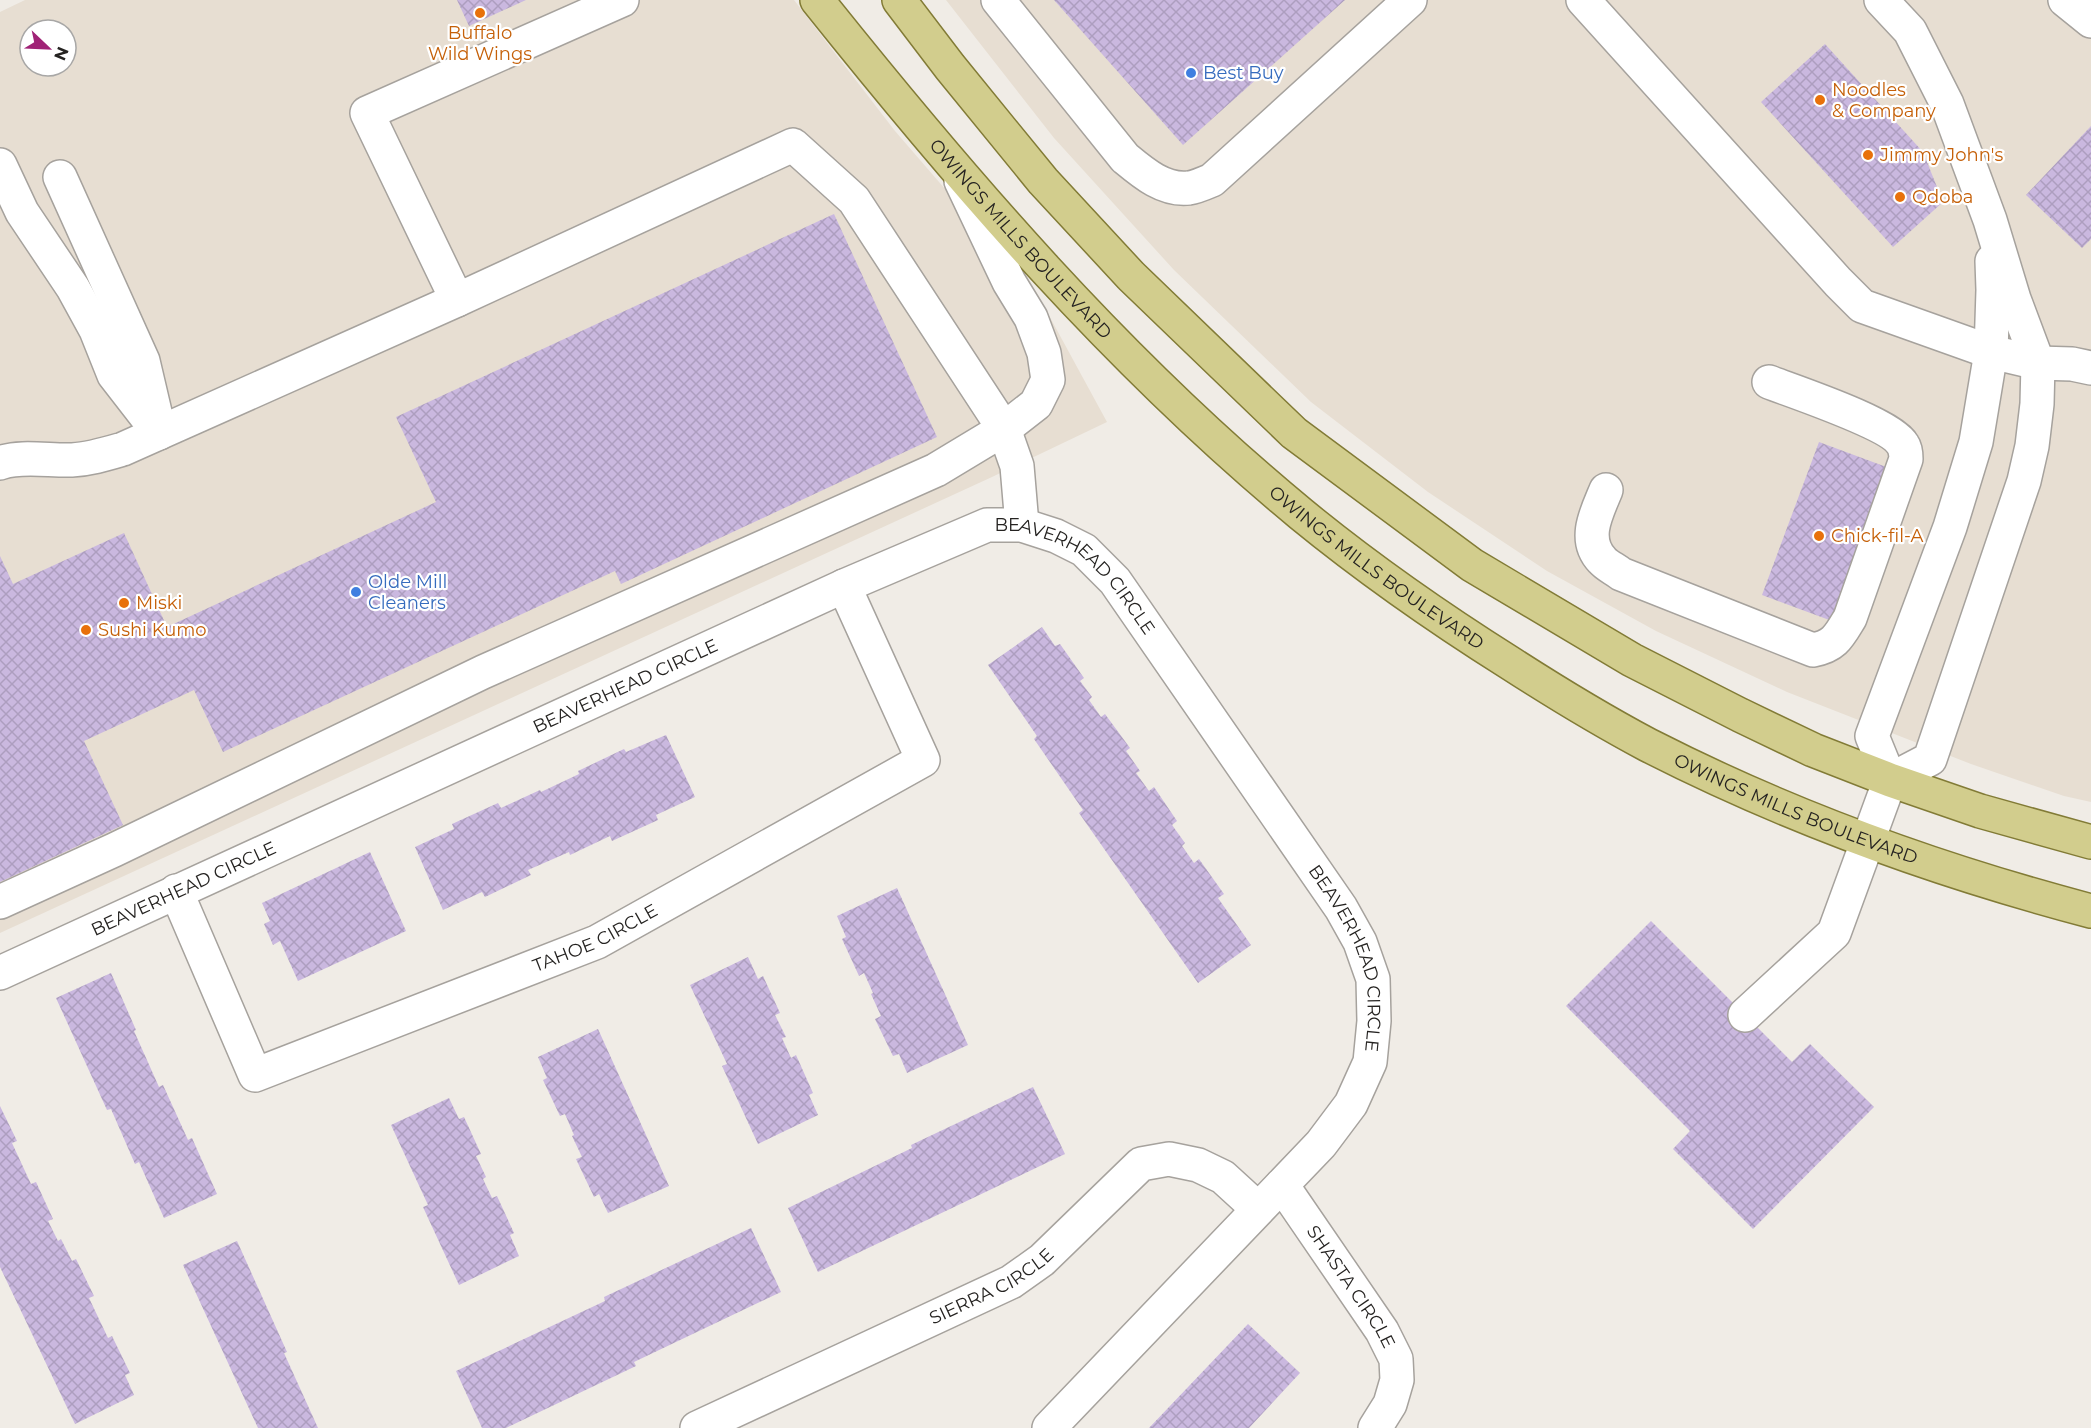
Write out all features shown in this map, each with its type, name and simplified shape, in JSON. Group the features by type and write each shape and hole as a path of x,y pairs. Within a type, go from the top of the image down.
{"main road":[{"name":"OWINGS MILLS BOULEVARD","path":"816,0 957,172 1070,297 1236,458 1299,512 1414,600 1534,678 1648,745 1771,801 1868,841 1964,875 2091,911"},
{"path":"899,0 950,67 1043,181 1131,276 1294,434 1472,565 1632,660 1740,716 1813,750 1980,811 2091,842"}],"street":[{"path":"457,300 367,113 622,0"},
{"path":"998,0 1125,158 1146,176 1169,186 1189,188 1212,180 1410,0"},
{"path":"1583,0 1862,306 1991,352 2038,363 2072,364 2091,368"},
{"path":"1881,0 1910,32 1947,104 1990,220 2014,299 2038,363 2037,404 2032,446 2024,481 1930,759 1890,780"},
{"path":"2065,0 2091,21"},
{"path":"0,463 44,459 72,460 96,457 123,449 457,300 793,145 854,200 1004,429 1017,466 1022,525"},
{"path":"0,165 22,212 85,309 114,375 159,433"},
{"path":"0,902 114,850 483,672 936,470 1004,429 1036,404 1048,380 1044,353 1031,318 1010,282 957,172"},
{"path":"60,177 143,361 159,433"},
{"path":"1745,1015 1834,933 1890,780 1872,736 1950,526 1976,442 1991,352 1993,290 1990,220"},
{"path":"1606,490 1592,526 1593,547 1602,561 1621,574 1813,650 1826,648 1838,638 1850,618 1904,466 1906,459 1904,445 1893,435 1874,424 1769,382"},
{"name":"BEAVERHEAD CIRCLE","path":"0,974 176,891 844,586 987,525 1022,525 1056,536 1084,550 1115,581 1341,908 1360,942 1373,979 1374,1021 1370,1062 1351,1104 1321,1144 1049,1428"},
{"name":"TAHOE CIRCLE","path":"176,891 255,1075 597,942 923,760 844,586"},
{"name":"SIERRA CIRCLE","path":"697,1428 1011,1282 1042,1260 1142,1164 1169,1159 1198,1165 1222,1177 1257,1209"},
{"name":"SHASTA CIRCLE","path":"1282,1185 1382,1331 1396,1359 1397,1380 1390,1404 1375,1428"}],"shaded area":[{"path":"25,0 794,0 895,131 1040,299 1107,422 0,933 0,12"},
{"path":"946,0 2091,0 2091,802 2064,796 1971,764 1787,692 1656,631 1547,571 1428,492 1311,402 1174,270 1054,138"}],"building":[{"name":"Buffalo Wild Wings","path":"457,0 526,0 469,26"},
{"name":"Best Buy","path":"1054,0 1345,0 1183,145"},
{"path":"1825,44 1923,152 1943,202 1893,247 1761,102"},
{"path":"2091,126 2091,239 2082,248 2026,195"},
{"path":"834,214 937,437 621,584 615,571 223,752 194,690 84,741 123,825 0,882 0,556 13,584 124,533 167,627 436,502 396,417"},
{"path":"1819,442 1889,468 1832,621 1762,595"},
{"path":"1042,627 1055,646 1060,644 1084,678 1080,681 1092,697 1089,700 1101,717 1105,714 1130,748 1126,751 1140,771 1136,773 1149,791 1154,787 1177,821 1172,825 1185,843 1182,846 1194,863 1199,859 1224,894 1218,898 1251,945 1198,983 1079,813 1083,810 1034,739 1037,736 988,665"},
{"path":"666,735 695,797 656,815 658,820 612,841 610,836 570,855 569,852 528,870 531,875 485,897 482,892 443,910 415,847 454,829 452,824 498,803 501,808 540,790 541,792 624,749 626,752"},
{"path":"370,852 406,931 298,981 280,941 273,945 264,924 270,921 262,903"},
{"path":"897,888 968,1045 907,1073 899,1054 893,1056 875,1019 881,1016 871,994 873,993 864,973 859,976 842,939 846,937 837,916"},
{"path":"1651,921 1792,1062 1810,1044 1874,1107 1753,1229 1673,1149 1690,1131 1566,1006"},
{"path":"748,957 758,979 763,976 780,1013 775,1015 786,1037 782,1038 791,1058 796,1055 813,1093 809,1095 818,1115 758,1144 722,1066 727,1064 690,985"},
{"path":"111,973 159,1087 163,1085 188,1140 192,1138 217,1194 164,1218 139,1162 135,1164 111,1109 107,1110 56,998"},
{"path":"598,1029 669,1186 608,1213 599,1194 594,1197 576,1159 582,1157 572,1136 574,1135 565,1114 560,1116 543,1080 547,1078 538,1057"},
{"path":"1033,1087 1065,1154 818,1272 788,1208 912,1148 911,1145"},
{"path":"449,1098 459,1119 464,1117 481,1154 476,1156 486,1177 483,1179 492,1198 497,1196 514,1233 510,1235 519,1256 459,1285 423,1207 428,1205 391,1125"},
{"path":"0,1106 17,1141 12,1143 31,1184 36,1182 53,1219 48,1221 58,1241 61,1239 72,1261 76,1259 94,1296 89,1298 108,1338 112,1336 130,1373 125,1375 134,1395 75,1424 0,1267"},
{"path":"751,1228 781,1292 634,1362 636,1366 506,1428 482,1428 456,1371 605,1301 604,1297"},
{"path":"237,1241 318,1428 258,1428 183,1265"},
{"path":"1248,1324 1300,1373 1249,1428 1149,1428"}],"place":[{"name":"Buffalo Wild Wings","path":"480,13"},
{"name":"Best Buy","path":"1191,73"},
{"name":"Noodles & Company","path":"1820,100"},
{"name":"Jimmy John's","path":"1868,155"},
{"name":"Qdoba","path":"1900,197"},
{"name":"Chick-fil-A","path":"1819,536"},
{"name":"Olde Mill Cleaners","path":"356,592"},
{"name":"Miski","path":"124,603"},
{"name":"Sushi Kumo","path":"86,630"}]}
